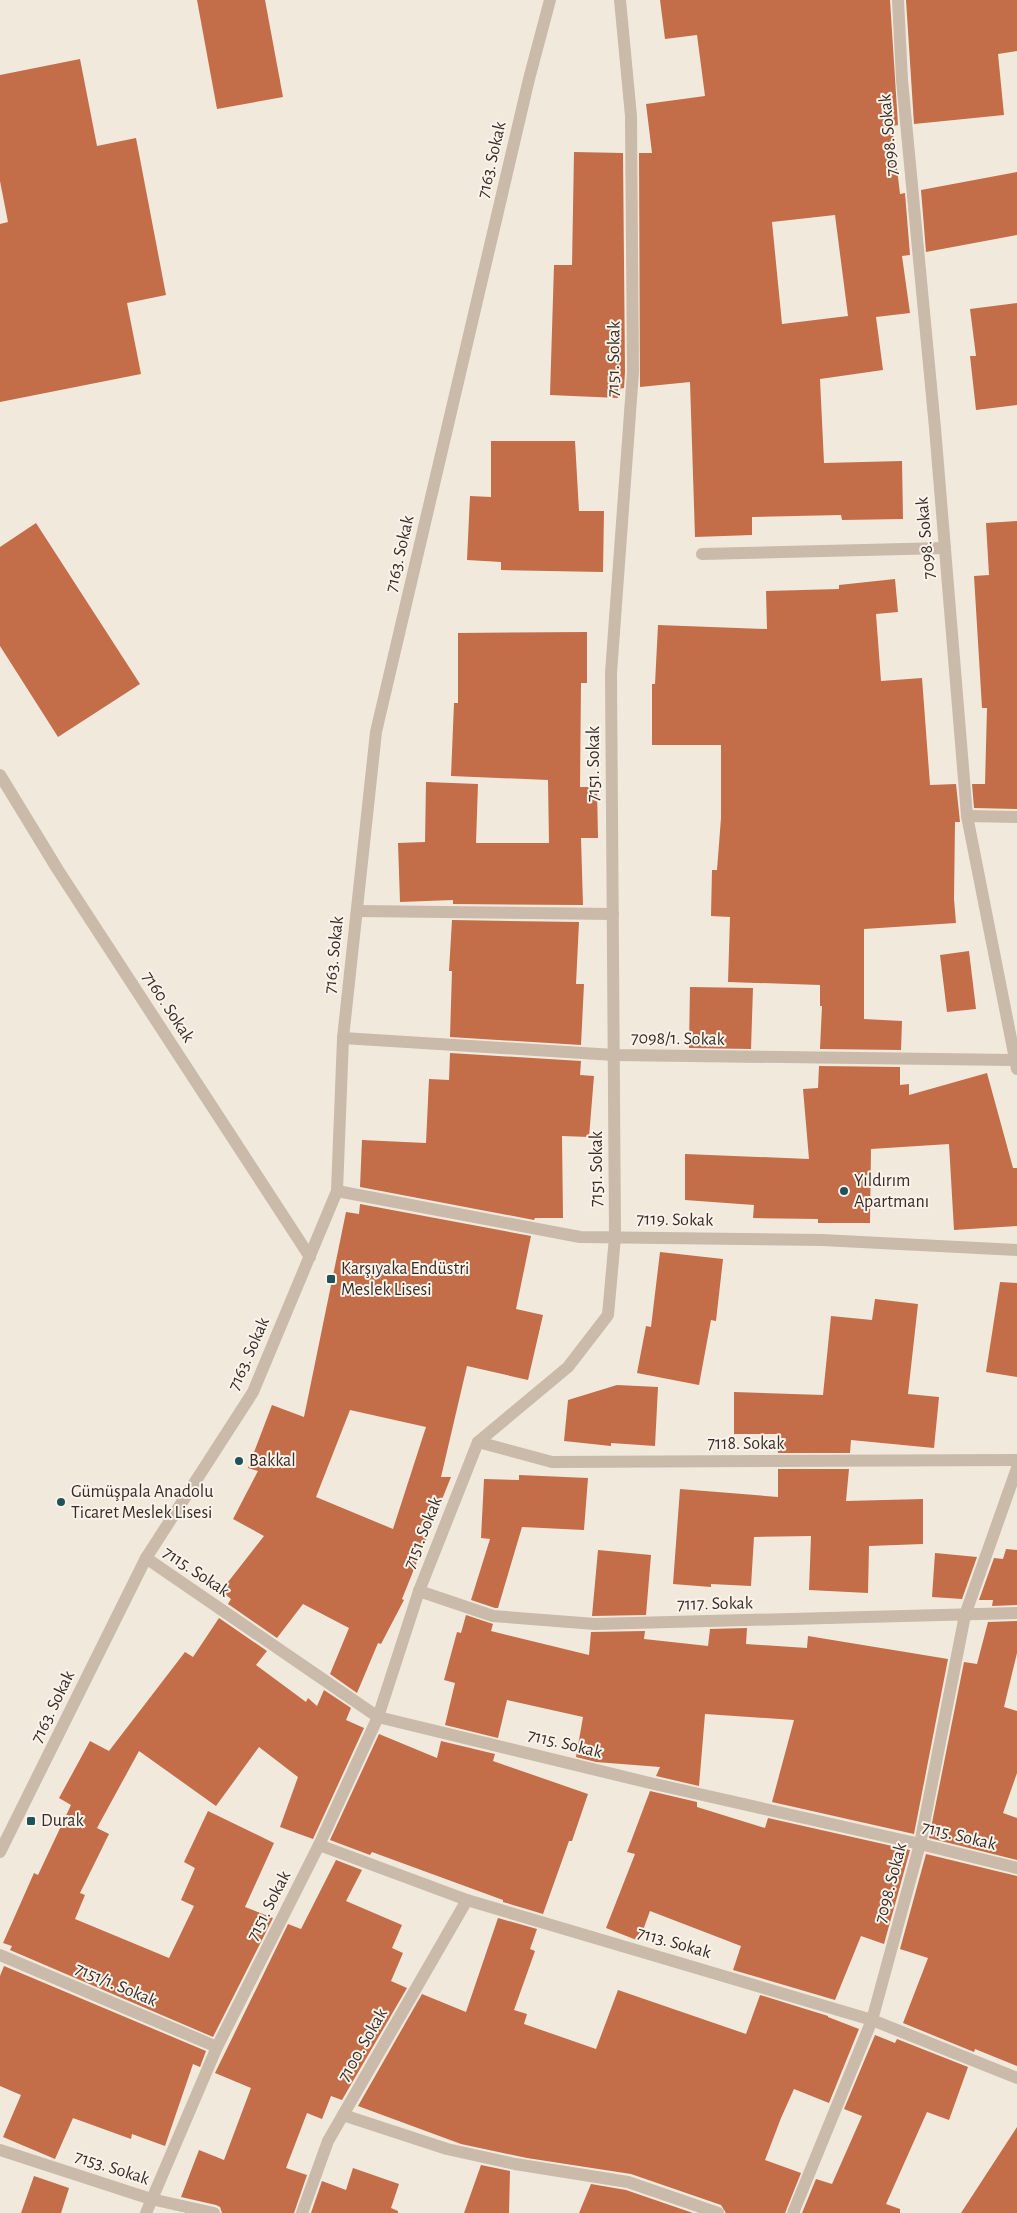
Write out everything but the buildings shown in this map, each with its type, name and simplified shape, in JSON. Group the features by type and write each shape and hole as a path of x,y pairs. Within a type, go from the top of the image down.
{"street":[{"name":"7163. Sokak","path":"0,1852 146,1558 252,1392 337,1191 342,1038 376,732 529,79 550,0"},
{"name":"7151. Sokak","path":"146,2213 217,2047 319,1845 378,1717 419,1591 478,1442 568,1367 608,1315 616,1237 611,673 633,372 632,116 620,0"},
{"name":"7098. Sokak","path":"898,0 902,80 945,548 967,816 1015,1064"},
{"path":"702,554 945,548"},
{"name":"7160. Sokak","path":"0,775 58,870 310,1257"},
{"path":"967,816 1017,818"},
{"path":"357,911 613,914"},
{"name":"7098/1. Sokak","path":"342,1038 614,1055 1015,1064"},
{"name":"7119. Sokak","path":"337,1191 580,1237 822,1240 1017,1250"},
{"name":"7118. Sokak","path":"478,1442 552,1462 1017,1460"},
{"name":"7098. Sokak","path":"793,2213 872,2020 920,1844 965,1615 1017,1468"},
{"name":"7115. Sokak","path":"146,1558 378,1717 650,1783 1017,1868"},
{"name":"7117. Sokak","path":"419,1591 493,1616 595,1624 1017,1613"},
{"name":"7113. Sokak","path":"319,1845 467,1900 872,2020 1017,2078"},
{"name":"7100. Sokak","path":"302,2213 328,2141 467,1900"},
{"name":"7151/1. Sokak","path":"0,1955 217,2047"},
{"path":"343,2115 447,2149 515,2164 628,2182 718,2213"},
{"name":"7153. Sokak","path":"0,2150 151,2199 214,2213"}],"place":[{"name":"Yıldırım Apartmanı","path":"844,1191"},
{"name":"Karşıyaka Endüstri Meslek Lisesi","path":"331,1279"},
{"name":"Bakkal","path":"239,1461"},
{"name":"Gümüşpala Anadolu Ticaret Meslek Lisesi","path":"61,1502"},
{"name":"Durak","path":"31,1821"}]}
